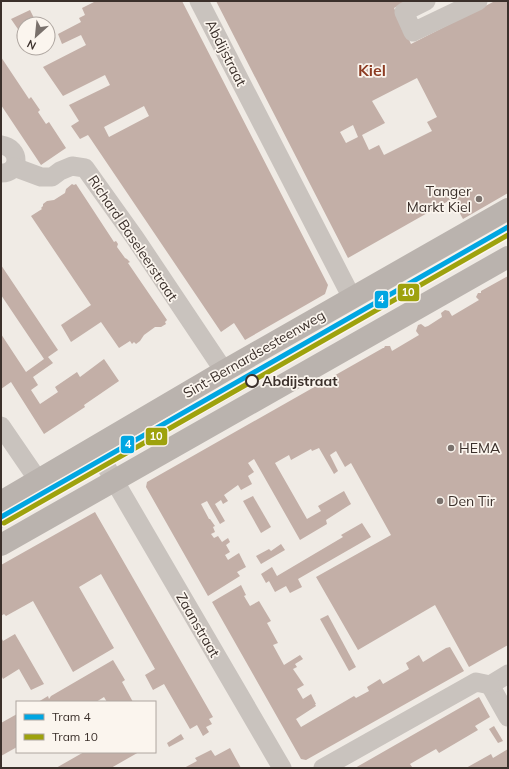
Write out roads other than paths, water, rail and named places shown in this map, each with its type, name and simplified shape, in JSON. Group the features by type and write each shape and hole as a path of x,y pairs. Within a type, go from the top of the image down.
{"street":[{"name":"Abdijstraat","path":"199,1 352,298"},
{"path":"426,1 404,12 413,32 478,1"},
{"name":"Richard Baseleerstraat","path":"1,145 8,146 15,153 16,163 8,170"},
{"name":"Richard Baseleerstraat","path":"8,170 41,177 52,177 60,171 72,166 85,168 135,238 224,371"},
{"name":"Sint-Bernardsesteenweg","path":"1,502 38,480 104,464 129,428 224,371 508,209"},
{"name":"Sint-Bernardsesteenweg","path":"1,545 104,464 508,257"},
{"path":"1,426 38,480"},
{"name":"Zaanstraat","path":"104,464 278,766"},
{"path":"323,768 476,682 490,685 508,674"},
{"path":"490,685 508,717"}],"lane":[{"path":"1,523 508,233"}],"tram line":[{"name":"4","path":"1,517 508,227"},
{"name":"10","path":"4,523 508,235"}],"place":[{"name":"Tanger Markt Kiel","path":"479,199"},
{"name":"Abdijstraat","path":"252,381"},
{"name":"HEMA","path":"451,448"},
{"name":"Den Tir","path":"440,501"}],"district":[{"name":"Kiel","path":"372,70"}]}
